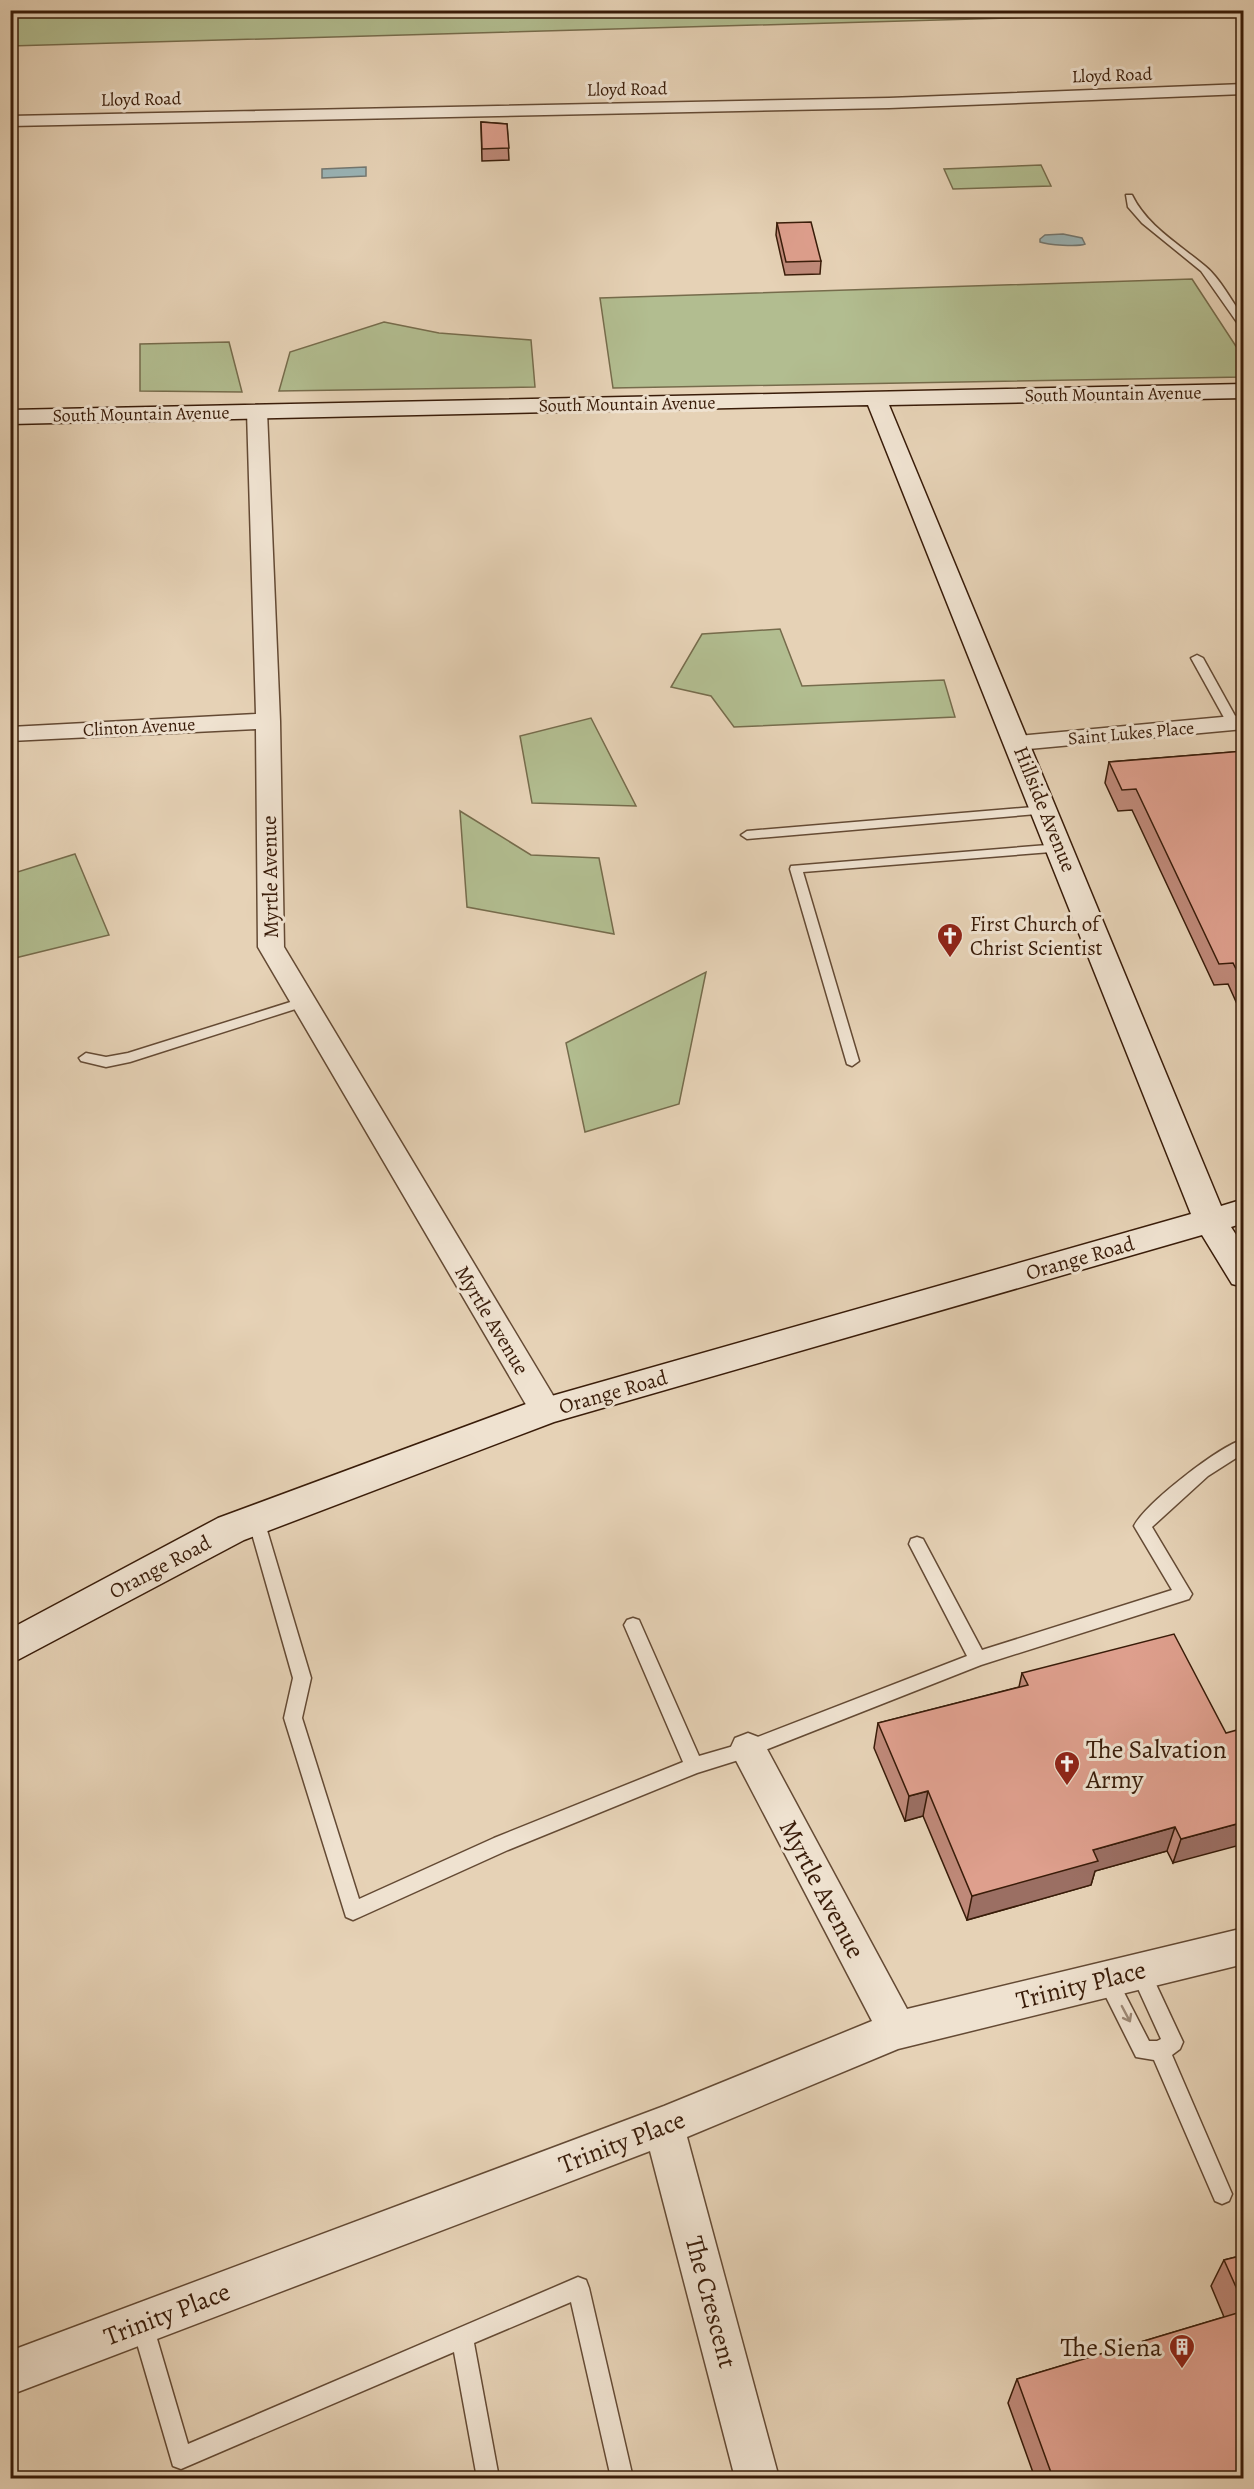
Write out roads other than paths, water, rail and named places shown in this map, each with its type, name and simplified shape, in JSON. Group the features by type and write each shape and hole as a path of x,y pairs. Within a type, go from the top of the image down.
{"street":[{"name":"Lloyd Road","path":"10,122 889,103 1244,89"},
{"name":"South Mountain Avenue","path":"10,417 1244,391"},
{"name":"Hillside Avenue","path":"876,399 1018,743 1210,1220 1244,1275"},
{"name":"Myrtle Avenue","path":"257,411 268,721 271,947 546,1412"},
{"name":"Clinton Avenue","path":"10,734 268,721"},
{"name":"Saint Lukes Place","path":"1018,743 1238,723"},
{"name":"Orange Road","path":"10,1648 231,1529 546,1412 1244,1211"},
{"name":"Myrtle Avenue","path":"748,1749 897,2030"},
{"name":"Trinity Place","path":"10,2373 664,2126 897,2030 1244,1946"},
{"name":"The Crescent","path":"664,2126 757,2478"}],"lane":[{"path":"1129,197 1132,207 1145,220 1179,251 1204,269 1244,326"},
{"path":"1197,658 1238,723"},
{"path":"747,835 1045,810"},
{"path":"852,1061 796,869 1060,848"},
{"path":"86,1058 106,1062 130,1057 303,1002"},
{"path":"256,1520 302,1678 293,1718 353,1911 501,1844 694,1767 748,1749 978,1659 1183,1594 1142,1526 1178,1490 1224,1454 1244,1445"},
{"path":"916,1544 978,1659"},
{"path":"633,1625 694,1767"},
{"path":"1124,1975 1159,2048 1222,2194"},
{"path":"1124,1975 1159,2048"},
{"path":"142,2324 181,2458 578,2288 622,2478"},
{"path":"462,2338 488,2478"}],"water":[{"path":"366,167 366,176 322,178 322,169"},
{"path":"1063,234 1082,238 1085,244 1063,245 1040,242 1045,235"}],"place":[{"name":"First Church of Christ Scientist","path":"950,959"},
{"name":"The Salvation Army","path":"1067,1787"},
{"name":"The Siena","path":"1182,2370"}]}
